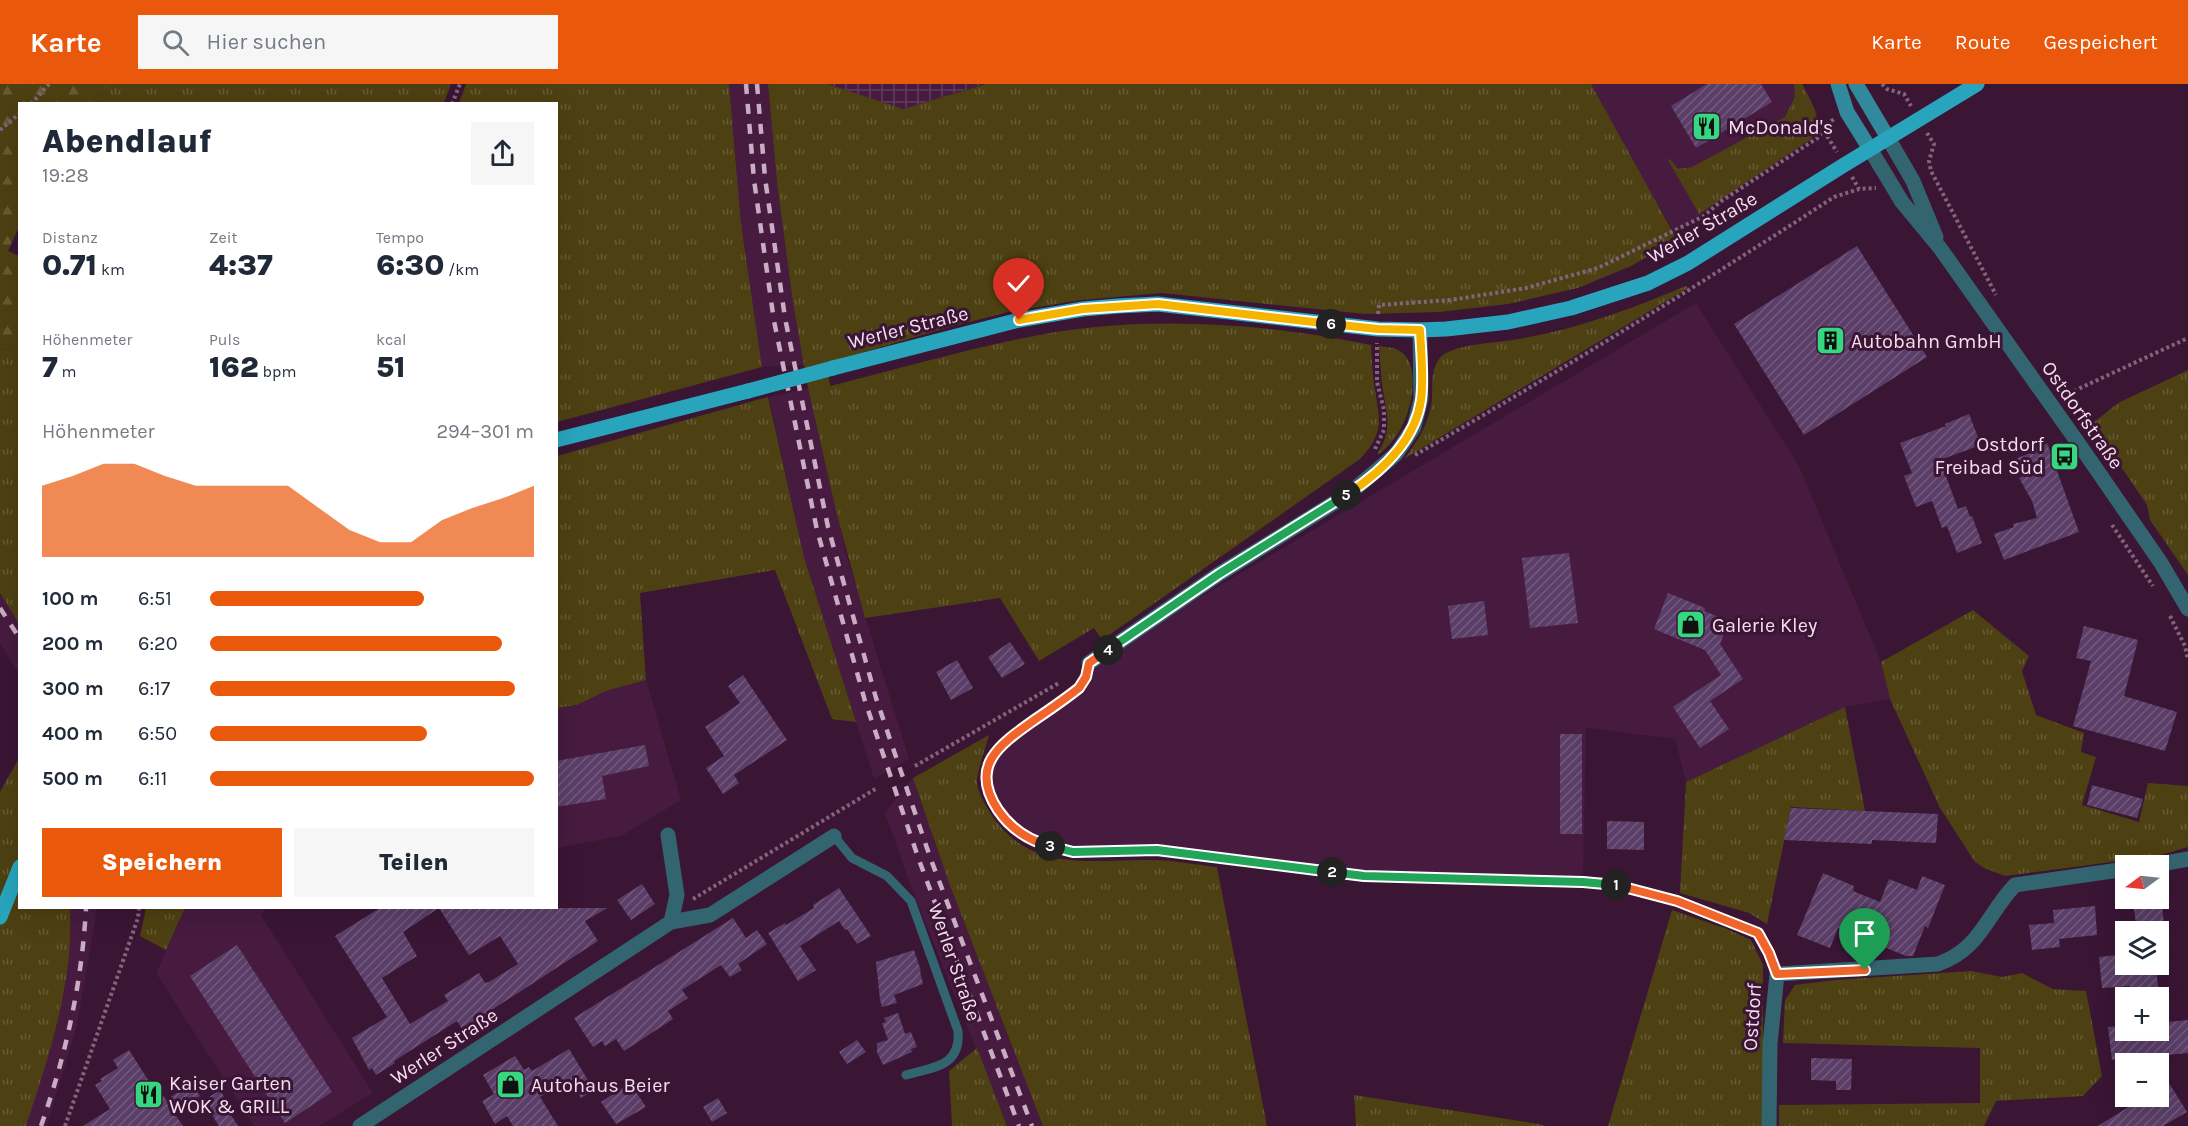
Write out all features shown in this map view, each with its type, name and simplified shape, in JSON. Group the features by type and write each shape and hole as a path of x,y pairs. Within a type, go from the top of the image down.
{"main road":[{"path":"1838,84 1847,112 1870,149"},
{"path":"1856,84 1888,138"},
{"name":"Werler Straße","path":"558,439 1019,320 1083,309 1158,304 1378,329 1420,330 1508,322 1571,308 1648,282 1709,251 1977,84"},
{"path":"0,917 18,872"}],"street":[{"name":"Ostdorfstraße","path":"1888,138 1913,181 1940,248"},
{"name":"Ostdorfstraße","path":"1870,149 1902,202 1940,248 2081,447 2161,563 2188,609"},
{"path":"1089,663 1219,574 1350,493 1396,454 1414,427 1421,399 1420,330"},
{"path":"668,835 677,895 671,922"},
{"name":"Werler Straße","path":"360,1126 671,922 710,915 834,836"},
{"path":"2169,862 2188,859"},
{"name":"Ostdorf","path":"1769,1126 1770,1044 1777,974 1938,964 1960,954 1977,938 2007,893 2015,885 2115,871"}],"lane":[{"path":"1089,663 1086,677 1079,688 1008,738 997,749 989,763 986,786 1006,823 1020,834 1042,844 1073,852 1157,850 1364,876 1583,882 1629,887 1677,901 1758,933 1777,974"},
{"name":"Werler Straße","path":"834,836 852,858 887,876 911,901 958,1031 957,1049 952,1059 906,1075"}],"path":[{"path":"33,102 49,84"},
{"path":"453,102 460,84"},
{"path":"1882,84 1887,89 1904,94 1934,144 1929,161 1931,171 2001,305"},
{"path":"1867,100 1887,89"},
{"path":"1692,223 1720,202 1819,138 1827,124 1847,112"},
{"path":"0,130 18,115"},
{"path":"1407,460 1565,368 1834,197 1859,189"},
{"path":"2062,396 2188,338"},
{"path":"2056,388 2069,404"},
{"path":"2106,515 2157,592"},
{"path":"2167,610 2185,646 2188,660"},
{"path":"915,766 1068,678 1089,663"},
{"path":"671,922 692,899 878,788"},
{"path":"66,1126 138,918 139,909"}],"shaded area":[{"path":"729,84 768,84 777,183 793,303 805,365 762,367 741,224"},
{"path":"828,84 985,84 903,109"},
{"path":"1591,84 1803,84 1817,113 1816,126 1811,140 1675,234 1641,177"},
{"path":"1696,303 1799,466 1881,662 1890,699 1845,707 1686,782 1675,739 1586,728 1583,882 1364,875 1194,856 1073,852 1042,844 1006,823 986,786 997,749 1079,688 1089,663"},
{"path":"808,388 847,557 909,759 874,779 804,557 769,397"},
{"path":"0,593 18,622 18,671 0,644"},
{"path":"646,680 681,800 621,836 558,848 558,708 577,705 606,691"},
{"path":"913,778 949,883 1043,1126 1007,1126 912,889 885,813"},
{"path":"70,909 97,909 77,1026 47,1126 26,1126 55,1031 65,988 71,928"},
{"path":"185,909 266,909 261,915 373,1093 319,1126 254,1126 156,973"}],"green space":[{"path":"0,84 109,84 93,102 18,102 18,229 8,251 18,256 18,345 0,350"},
{"path":"109,84 451,84 444,102 93,102"},
{"path":"466,84 729,84 741,224 762,367 558,422 558,102 459,102"},
{"path":"768,84 828,84 903,109 986,84 1591,84 1676,238 1675,241 1631,266 1578,288 1508,304 1440,312 1365,314 1162,293 1081,300 1008,312 827,363 830,386 1024,338 1066,330 1153,324 1242,326 1371,345 1379,424 1374,441 1360,459 1102,640 1094,628 1039,661 1000,598 865,618 837,515 808,388 793,303 777,183"},
{"path":"1794,84 1802,84 1815,111 1817,125 1811,139 1699,214 1668,160 1670,159 1678,169 1692,167 1785,117 1795,97"},
{"path":"1686,286 1688,288 1404,459 1424,428 1431,407 1434,370 1439,359 1445,354 1462,347 1536,336 1580,325"},
{"path":"18,345 18,622 0,593 0,350"},
{"path":"1379,346 1396,349 1405,356 1410,365 1413,386 1409,409 1401,428 1389,445 1377,454 1386,436 1387,428"},
{"path":"2188,370 2188,575 2150,520 2147,505 2092,424 2118,403"},
{"path":"768,397 804,557 856,722 832,719 775,570 640,593 646,680 606,691 577,705 558,708 558,456"},
{"path":"1973,610 2029,656 2022,671 2036,715 2084,733 2081,752 2096,757 2082,805 2139,822 2148,783 2188,786 2188,847 2160,855 2115,855 2115,862 2005,876 1984,868 1975,862 1940,808 1890,699 1881,662"},
{"path":"1845,707 1865,811 1791,807 1767,924 1749,913 1680,893 1686,782"},
{"path":"989,735 978,774 978,788 993,817 1009,835 1026,848 1066,860 1161,860 1217,867 1267,1126 1043,1126 949,883 913,778"},
{"path":"18,760 18,909 70,909 70,936 64,991 51,1046 26,1126 0,1126 0,792"},
{"path":"146,909 185,909 166,950 140,936"},
{"path":"1672,910 1751,940 1763,965 1763,1126 1608,1126"},
{"path":"1971,971 2002,977 2022,973 2053,989 2086,991 2102,1076 2083,1096 1996,1101 1984,1126 1779,1126 1779,1105 1980,1103 1980,1048 1783,1043 1785,1000 1795,985 1835,980"},
{"path":"977,1048 1007,1126 952,1126 949,1071"},
{"path":"1354,1095 1538,1124 1546,1126 1356,1126"}],"building":[{"name":"McDonald's","path":"1707,84 1761,84 1772,102 1696,148 1671,106"},
{"name":"Autobahn GmbH","path":"1857,246 1927,357 1804,435 1734,324"},
{"path":"1969,414 1981,445 1940,460 1958,509 1966,506 1982,543 1957,553 1947,526 1942,528 1932,501 1916,507 1904,476 1912,473 1900,443 1946,426 1945,424"},
{"path":"2047,443 2079,532 2004,560 1994,534 2014,527 2013,524 2037,518 2032,501 2019,478 2022,477 2015,459"},
{"path":"1569,553 1578,623 1530,628 1522,558"},
{"path":"1668,593 1705,608 1704,611 1729,621 1720,644 1743,679 1710,701 1729,729 1700,748 1673,707 1721,675 1705,650 1654,629"},
{"path":"1484,601 1488,635 1452,639 1448,606"},
{"path":"2084,626 2138,640 2124,696 2177,712 2165,751 2073,726 2091,661 2076,658"},
{"path":"1010,642 1025,664 1002,678 988,657"},
{"path":"957,660 973,688 951,700 936,672"},
{"path":"743,675 787,740 734,775 739,783 723,794 706,768 724,756 705,727 740,703 728,686"},
{"path":"1560,734 1582,734 1582,834 1560,834"},
{"path":"645,745 649,766 602,776 606,799 558,807 558,761"},
{"path":"2092,785 2143,799 2137,818 2087,805"},
{"path":"1791,808 1938,814 1936,843 1872,840 1872,844 1784,840"},
{"path":"1607,821 1644,822 1644,850 1607,849"},
{"path":"1823,873 1854,886 1853,891 1880,902 1889,879 1917,890 1922,876 1945,885 1928,928 1925,926 1913,956 1906,956 1838,928 1830,948 1797,935"},
{"path":"642,884 655,904 631,920 617,900"},
{"path":"839,888 871,936 857,944 839,921 800,946 816,970 798,981 768,933 814,908 813,905"},
{"path":"2095,906 2097,935 2059,939 2060,947 2032,950 2029,925 2054,923 2053,910"},
{"path":"607,908 585,921 598,941 484,1015 485,1018 464,1032 457,1021 376,1075 372,1068 369,1070 352,1038 387,1017 335,936 378,909 438,909 403,932 417,956 382,978 410,1024 448,1001 444,995 479,973 485,983 518,964 500,936 469,955 440,909"},
{"path":"2134,909 2162,909 2164,921 2136,921"},
{"path":"733,918 746,938 757,930 767,944 738,964 742,970 730,977 721,965 682,990 688,998 668,1011 673,1019 624,1051 616,1039 605,1046 602,1041 593,1047 574,1018"},
{"path":"237,945 332,1092 285,1123 190,976"},
{"path":"914,950 923,984 894,995 897,1003 882,1007 876,962"},
{"path":"2115,955 2115,975 2157,975 2158,987 2102,988 2099,957"},
{"path":"898,1013 905,1034 911,1032 917,1047 911,1049 912,1052 883,1065 877,1052 877,1043 888,1040 882,1023 886,1022 884,1018"},
{"path":"2188,1020 2188,1053 2115,1053 2115,1060 2112,1060 2108,1027 2115,1027 2115,1041 2169,1041 2169,1022"},
{"path":"857,1040 866,1052 847,1064 839,1052"},
{"name":"Autohaus Beier","path":"569,1049 594,1090 581,1098 570,1079 540,1097 558,1126 513,1126 507,1116 495,1124 482,1101 494,1094 483,1075 515,1056 524,1070 529,1067 532,1071"},
{"path":"129,1050 150,1083 154,1081 166,1100 192,1083 200,1096 174,1113 183,1126 83,1126 110,1109 95,1085 102,1081 100,1079 118,1068 113,1060"},
{"path":"1811,1058 1852,1059 1851,1090 1836,1090 1836,1081 1811,1080"},
{"path":"630,1083 646,1107 616,1124 601,1102"},
{"path":"2169,1083 2187,1112 2163,1126 2098,1126 2128,1107 2169,1107"},
{"path":"220,1090 229,1105 226,1107 238,1126 219,1126 203,1101"},
{"path":"718,1098 727,1113 712,1122 703,1107"}],"railway":[{"path":"746,84 754,180 774,321 817,530 865,701 919,860 1019,1126"},
{"path":"757,84 765,178 785,318 828,527 876,698 930,857 1032,1126"},
{"path":"0,608 18,636"},
{"path":"41,1126 58,1072 77,991 86,909"}],"place":[{"name":"McDonald's","path":"1707,127"},
{"name":"Autobahn GmbH","path":"1830,341"},
{"name":"Ostdorf Freibad Süd","path":"2065,456"},
{"name":"Galerie Kley","path":"1691,625"},
{"name":"Autohaus Beier","path":"510,1085"},
{"name":"Kaiser Garten WOK & GRILL","path":"148,1094"}],"route":[{"path":"1019,320 1083,309 1158,304 1378,329 1420,330 1421,399 1414,427 1396,454 1350,493 1219,574 1089,663 1086,677 1079,688 1008,738 997,749 989,763 986,786 1006,823 1020,834 1042,844 1073,852 1157,850 1364,876 1583,882 1629,887 1677,901 1758,933 1777,974 1865,970"}]}
